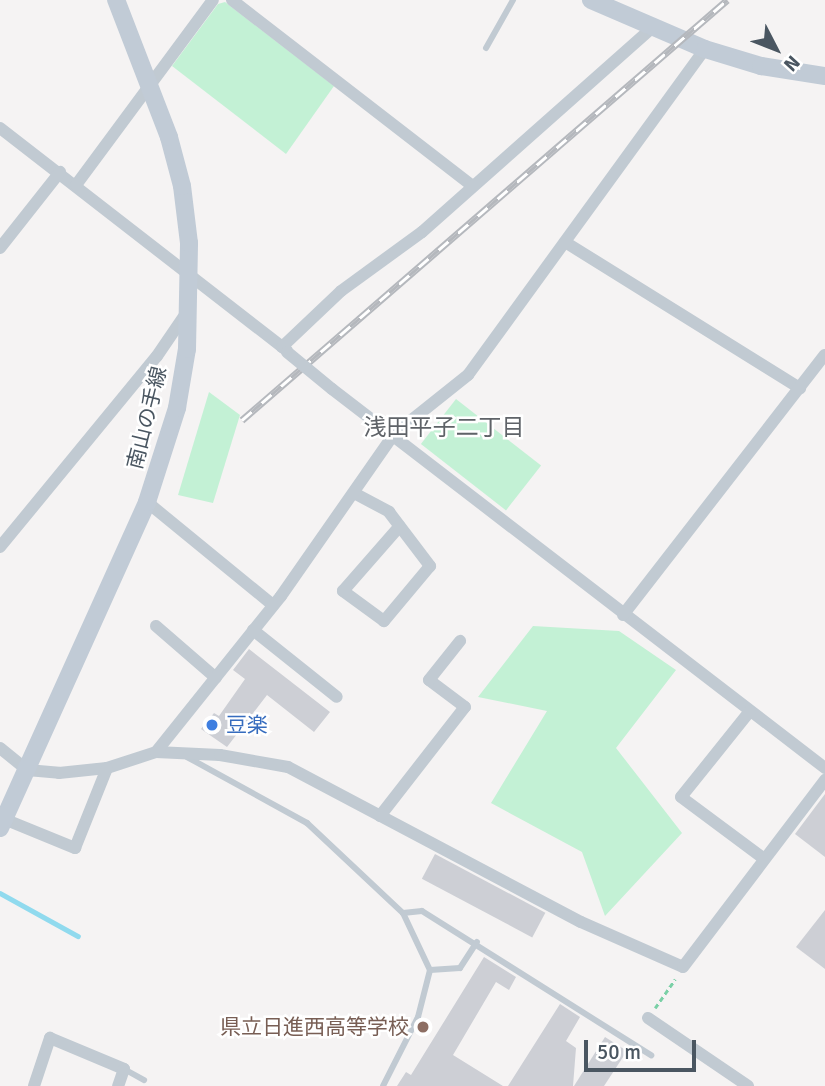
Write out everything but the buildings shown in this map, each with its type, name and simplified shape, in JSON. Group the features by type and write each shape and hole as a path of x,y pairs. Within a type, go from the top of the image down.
{"street":[{"name":"南山の手線","path":"2,823 147,502 177,408 187,349 188,276 182,186 151,86 116,0"},
{"path":"76,185 213,0"},
{"path":"232,0 473,186"},
{"path":"591,0 705,49 761,66 825,76"},
{"path":"285,350 341,291 422,232 652,28"},
{"path":"156,751 273,606 394,434 468,375 705,49"},
{"path":"0,128 60,172 332,389 394,434 624,615 825,768"},
{"path":"0,248 60,172"},
{"path":"565,243 800,388"},
{"path":"0,547 157,356 188,309"},
{"path":"624,615 825,355"},
{"path":"355,493 389,512 400,526 430,566 384,621 343,591 400,526"},
{"path":"147,502 273,606"},
{"path":"156,626 216,678"},
{"path":"253,630 337,697"},
{"path":"380,816 465,707 429,680 460,641"},
{"path":"750,711 681,797 763,858"},
{"path":"0,748 27,770 59,773 107,768 156,751 288,767 581,922 682,967 825,780"},
{"path":"2,823 75,848 107,768"},
{"path":"648,1018 748,1086"},
{"path":"34,1086 50,1038 124,1069 118,1086"}],"lane":[{"path":"486,48 513,0"},
{"path":"179,753 307,823 403,913 430,970 418,1017 383,1086"},
{"path":"403,913 422,911 477,942 652,1055"},
{"path":"430,970 460,968 477,942"},
{"path":"124,1069 144,1080"}],"path":[{"path":"659,1001 682,967"}],"green space":[{"path":"225,2 334,86 286,154 172,66 218,4"},
{"path":"209,392 240,415 213,503 178,495"},
{"path":"456,399 541,465 506,510 421,444"},
{"path":"533,626 619,631 676,670 616,748 682,833 605,916 582,852 491,803 547,711 478,697"}],"waterway":[{"path":"0,893 78,936"}],"railway":[{"path":"242,420 727,0"}],"place":[{"name":"豆楽","path":"212,725"},
{"name":"県立日進西高等学校","path":"423,1027"}],"district":[{"name":"浅田平子二丁目","path":"444,428"}]}
